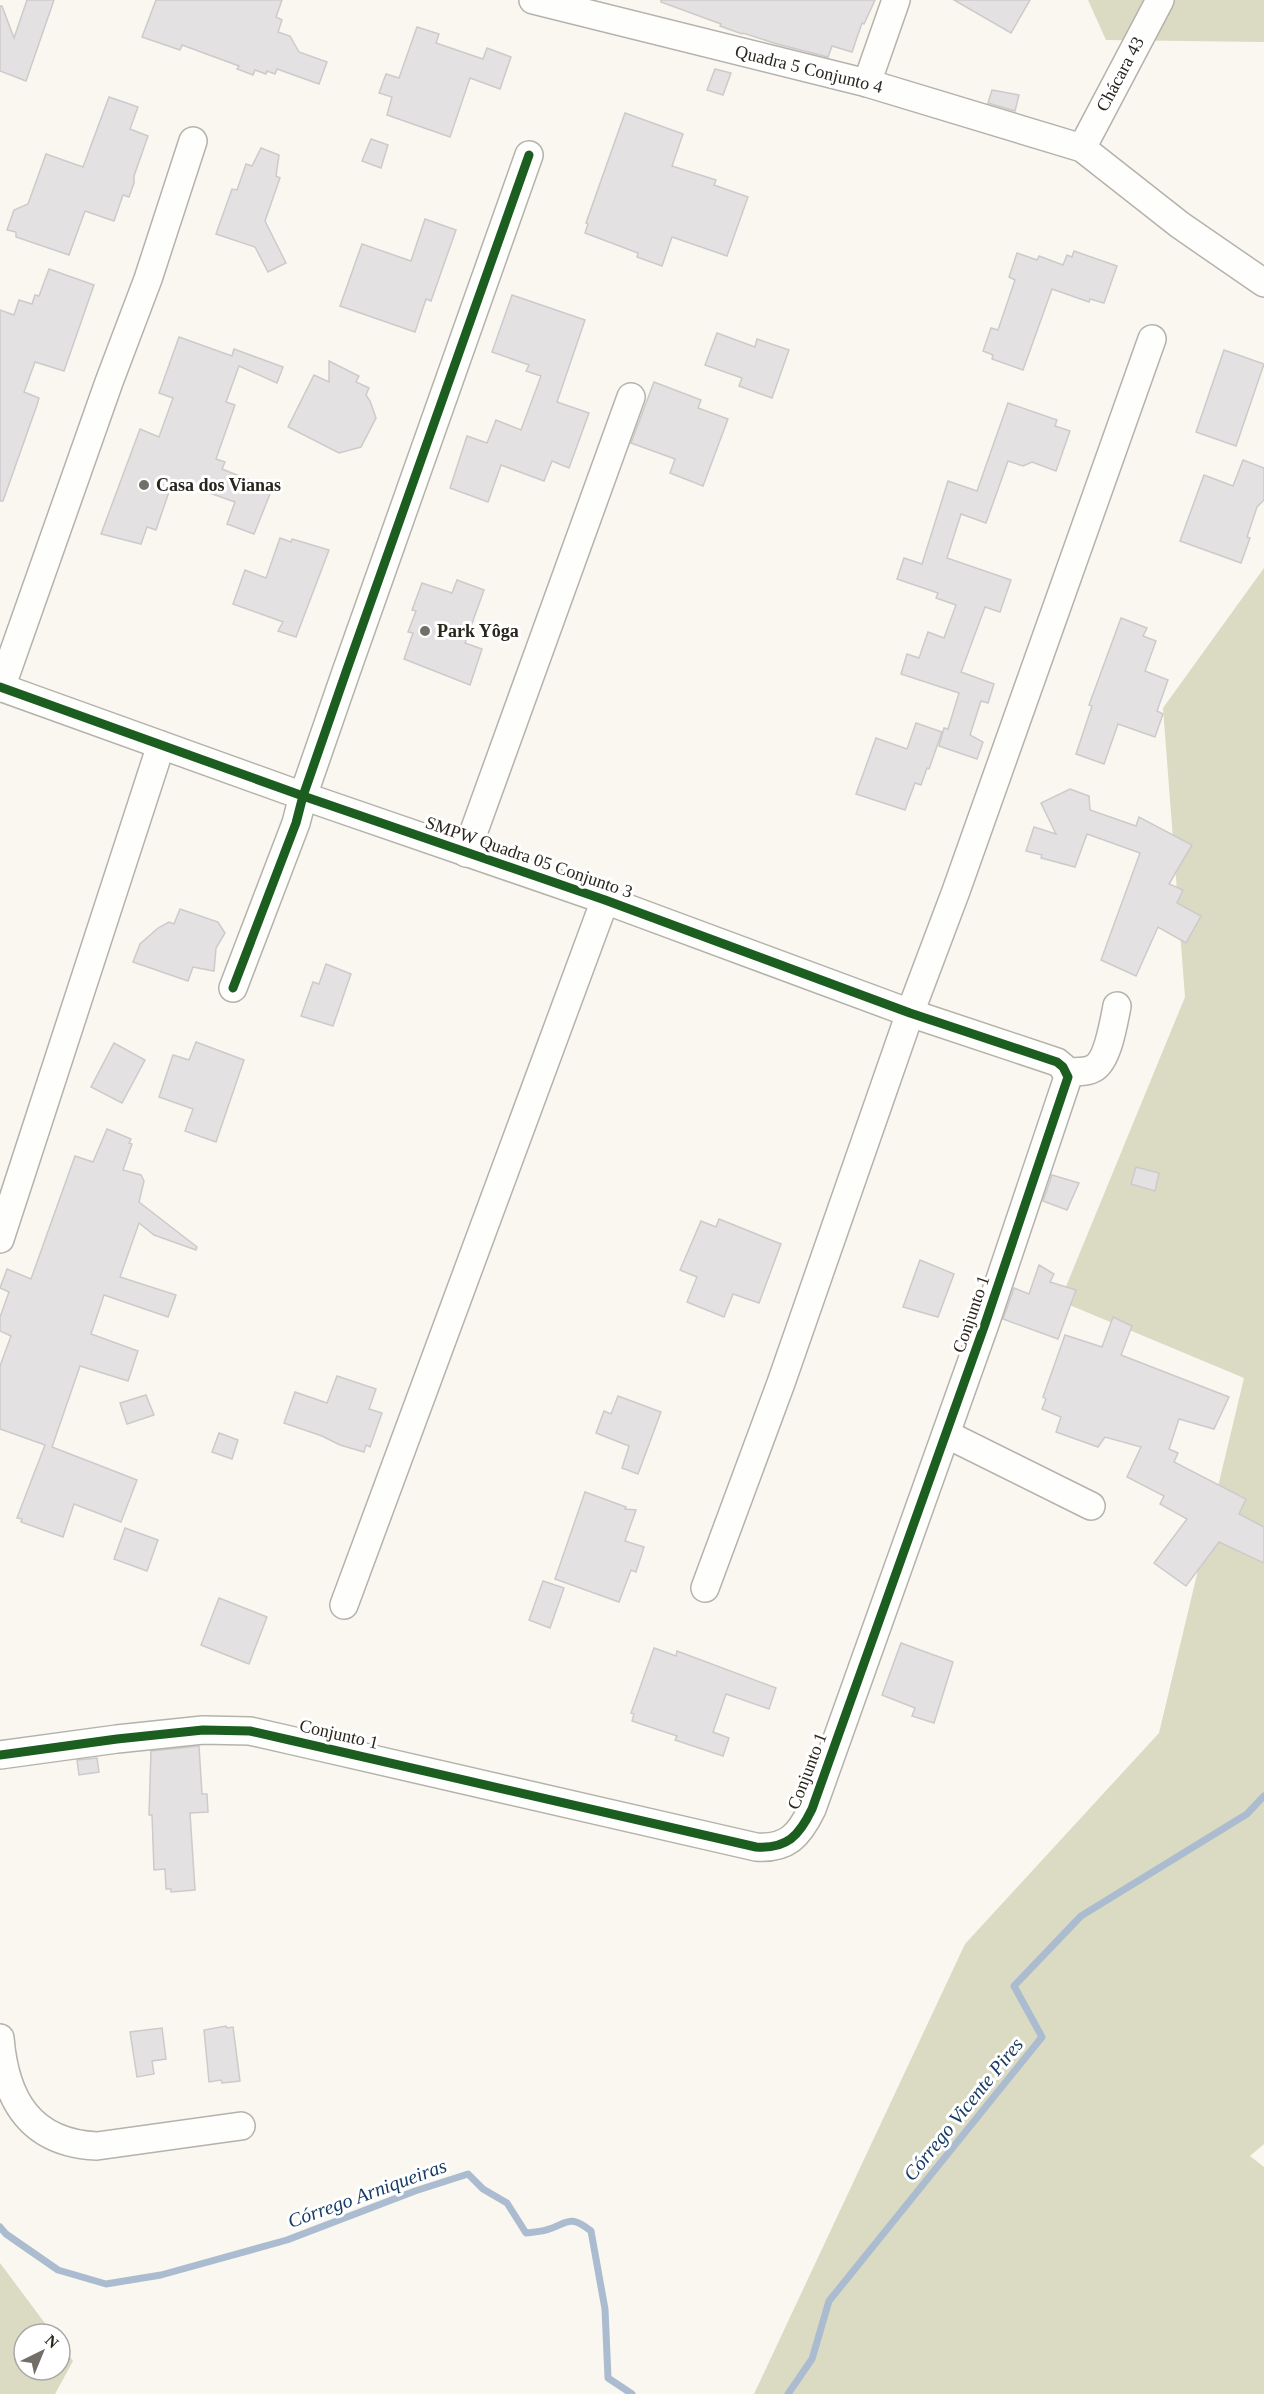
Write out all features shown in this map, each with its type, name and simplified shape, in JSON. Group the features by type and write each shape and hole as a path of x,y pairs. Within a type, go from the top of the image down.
{"street":[{"name":"Quadra 5 Conjunto 4","path":"533,0 867,83 1082,148"},
{"path":"867,83 896,0"},
{"name":"Chácara 43","path":"1082,148 1160,0"},
{"path":"0,688 154,260 193,141"},
{"path":"1082,148 1180,225 1264,283"},
{"path":"233,988 296,823 303,796 529,155"},
{"path":"705,1588 781,1383 910,1013 960,880 1152,339"},
{"path":"466,853 631,397"},
{"name":"SMPW Quadra 05 Conjunto 3","path":"0,688 605,900 1057,1066"},
{"path":"0,1239 161,745"},
{"path":"344,1605 605,900"},
{"path":"1057,1066 1087,1071 1098,1065 1107,1046 1117,1006"},
{"name":"Conjunto 1","path":"0,1755 184,1731 244,1731 756,1846 772,1848 790,1840 800,1830 812,1809 1065,1092 1068,1077 1057,1066"},
{"path":"946,1434 1091,1506"},
{"path":"0,2038 7,2082 21,2110 47,2134 75,2145 97,2146 241,2126"}],"green space":[{"path":"1088,0 1264,0 1264,42 1106,40"},
{"path":"1264,568 1264,2144 1250,2156 1264,2167 1264,2394 754,2394 965,1944 1159,1733 1244,1378 1060,1301 1185,997 1163,708"},
{"path":"0,2263 44,2322 12,2322 12,2382 62,2382 55,2394 0,2394"}],"building":[{"path":"27,0 54,0 26,81 0,71 0,6 2,6 14,38"},
{"path":"156,0 282,0 276,17 282,20 278,32 290,36 299,52 327,62 319,84 277,69 275,74 255,70 253,75 237,69 239,66 182,45 180,50 142,37"},
{"path":"661,0 875,0 864,24 862,23 852,52 832,46 828,57 742,34 661,2"},
{"path":"954,0 1030,0 1011,33"},
{"path":"417,27 439,34 436,43 483,59 487,48 511,57 500,89 470,78 450,137 387,115 392,97 379,93 386,74 399,78"},
{"path":"715,69 731,73 723,95 707,90"},
{"path":"992,90 1019,95 1015,111 988,103"},
{"path":"109,97 138,107 130,129 148,136 129,197 123,195 114,221 85,211 69,255 16,237 16,232 7,230 14,210 28,204 46,154 83,167"},
{"path":"625,113 683,134 672,166 716,180 714,185 748,197 727,256 672,237 662,266 637,257 638,253 585,233 588,224 586,223"},
{"path":"371,139 388,145 381,168 362,161"},
{"path":"261,148 279,155 276,176 280,178 265,221 286,263 268,272 255,247 216,234 232,189 237,190 246,164 252,166"},
{"path":"425,219 456,230 431,301 426,299 415,332 340,306 362,244 411,261"},
{"path":"1074,251 1117,266 1104,303 1090,299 1089,302 1052,289 1023,370 992,359 993,355 983,351 991,328 998,330 1015,280 1009,277 1017,253 1037,260 1039,256 1063,265 1067,255 1072,257"},
{"path":"49,269 94,285 64,371 35,362 24,392 39,398 3,501 0,501 0,310 14,315 19,300 32,304 35,295 39,296"},
{"path":"512,295 585,320 557,402 589,413 569,468 552,461 544,481 501,465 488,502 450,488 467,436 487,443 496,420 521,430 541,376 526,371 529,365 492,352"},
{"path":"717,333 755,347 757,339 789,350 772,398 739,386 742,378 705,365"},
{"path":"179,337 232,356 234,349 283,367 277,383 239,366 226,402 235,405 216,459 225,462 222,469 272,489 254,534 227,524 235,502 173,480 156,530 147,527 141,544 101,534 140,429 159,437 173,398 159,393"},
{"path":"1224,350 1264,364 1236,446 1196,432"},
{"path":"329,361 359,376 356,382 369,388 366,395 376,418 361,447 339,453 288,427 314,375 329,382"},
{"path":"654,382 701,400 698,408 728,419 703,486 670,473 675,459 631,443"},
{"path":"1008,403 1057,420 1055,426 1070,431 1056,471 1032,462 1023,466 1008,461 986,523 961,514 947,558 1011,580 1000,612 985,607 961,672 994,684 988,703 981,701 970,735 983,742 977,759 939,746 944,728 948,729 959,693 901,674 907,654 919,658 928,632 944,638 956,605 936,598 938,593 897,579 904,558 922,564 948,481 977,491"},
{"path":"1243,460 1264,468 1264,500 1257,507 1241,563 1180,541 1204,475 1233,486"},
{"path":"280,538 291,542 292,539 329,550 296,637 278,631 283,622 233,604 245,570 266,578"},
{"path":"457,580 484,590 465,643 482,649 470,685 404,659 413,633 408,632 416,611 412,610 422,583 452,593"},
{"path":"1121,618 1147,628 1143,636 1156,641 1145,671 1168,680 1157,711 1163,714 1155,737 1118,724 1104,764 1076,754 1092,706 1089,705"},
{"path":"916,723 942,732 929,769 927,768 921,785 915,783 905,810 856,794 876,738 907,749"},
{"path":"1070,789 1089,796 1090,810 1136,826 1139,817 1192,845 1169,884 1183,890 1177,903 1201,916 1186,943 1158,927 1136,976 1101,960 1140,853 1087,834 1075,867 1041,858 1042,855 1026,851 1034,827 1056,834 1041,803"},
{"path":"180,909 218,922 225,933 216,948 214,971 193,967 188,981 133,962 140,944 158,928 169,922 174,924"},
{"path":"326,964 351,974 333,1026 301,1016 313,982 319,984"},
{"path":"196,1042 244,1060 216,1142 185,1131 193,1109 159,1097 173,1055 189,1060"},
{"path":"114,1043 145,1060 122,1103 91,1087"},
{"path":"107,1129 131,1139 129,1143 132,1144 123,1170 141,1175 144,1181 139,1202 197,1247 196,1250 154,1235 139,1223 120,1277 176,1295 168,1317 104,1295 91,1334 138,1351 128,1381 80,1366 52,1447 137,1480 121,1522 74,1504 63,1537 21,1522 22,1519 17,1518 45,1445 0,1429 0,1366 11,1336 0,1331 0,1317 9,1292 0,1288 7,1269 31,1279 75,1156 93,1162"},
{"path":"1136,1167 1159,1173 1155,1191 1131,1184"},
{"path":"1052,1175 1079,1183 1067,1210 1043,1201"},
{"path":"719,1219 781,1244 759,1303 733,1294 724,1317 687,1302 697,1277 680,1270 701,1221 716,1227"},
{"path":"920,1260 954,1274 938,1317 903,1307"},
{"path":"1039,1265 1054,1274 1050,1282 1076,1290 1058,1339 1003,1319 1014,1288 1029,1294"},
{"path":"1113,1317 1132,1326 1121,1355 1229,1397 1214,1429 1179,1419 1169,1449 1178,1453 1174,1462 1246,1499 1239,1514 1264,1527 1264,1563 1219,1542 1186,1586 1154,1563 1187,1519 1160,1504 1164,1496 1127,1477 1141,1447 1105,1437 1098,1447 1056,1432 1061,1417 1042,1409 1046,1399 1043,1397 1065,1335 1102,1347"},
{"path":"337,1376 376,1389 369,1409 382,1413 370,1447 366,1445 364,1452 284,1423 295,1392 327,1403"},
{"path":"146,1395 154,1415 127,1424 120,1403"},
{"path":"618,1396 661,1412 638,1474 622,1468 629,1446 596,1433 604,1411 611,1414"},
{"path":"219,1433 238,1440 232,1459 212,1452"},
{"path":"585,1492 626,1507 625,1509 636,1510 625,1541 644,1547 636,1572 631,1570 619,1602 555,1579"},
{"path":"125,1528 158,1540 147,1571 114,1559"},
{"path":"543,1581 564,1588 550,1628 529,1620"},
{"path":"219,1598 267,1617 249,1664 201,1645"},
{"path":"901,1643 953,1662 934,1723 912,1716 915,1708 882,1695"},
{"path":"654,1648 676,1656 677,1651 776,1688 769,1709 726,1694 713,1732 729,1738 723,1756 675,1740 677,1736 632,1721 634,1714 631,1713"},
{"path":"199,1746 202,1794 207,1794 208,1812 190,1813 195,1890 171,1892 171,1889 166,1889 165,1869 154,1870 152,1815 149,1815 151,1751"},
{"path":"97,1758 99,1772 79,1775 77,1760"},
{"path":"226,2026 227,2028 233,2027 240,2081 209,2082 204,2030"},
{"path":"162,2028 166,2059 152,2061 154,2074 137,2077 130,2032"}],"waterway":[{"name":"Córrego Vicente Pires","path":"788,2394 812,2359 829,2301 1042,2037 1014,1986 1081,1916 1247,1814 1264,1796"},
{"name":"Córrego Arniqueiras","path":"0,2227 6,2234 58,2270 106,2284 161,2275 287,2240 415,2191 468,2174 483,2189 507,2203 526,2233 544,2231 572,2221 591,2231 605,2309 608,2378 632,2394"}],"cycle path":[{"path":"233,988 296,823 303,796 346,672 529,155"},
{"path":"0,687 303,796 605,900 910,1013 1057,1062 1063,1067 1068,1077 985,1324 812,1809 802,1827 791,1839 776,1846 756,1847 250,1731 203,1730 0,1755"}],"place":[{"name":"Casa dos Vianas","path":"144,485"},
{"name":"Park Yôga","path":"425,631"}]}
